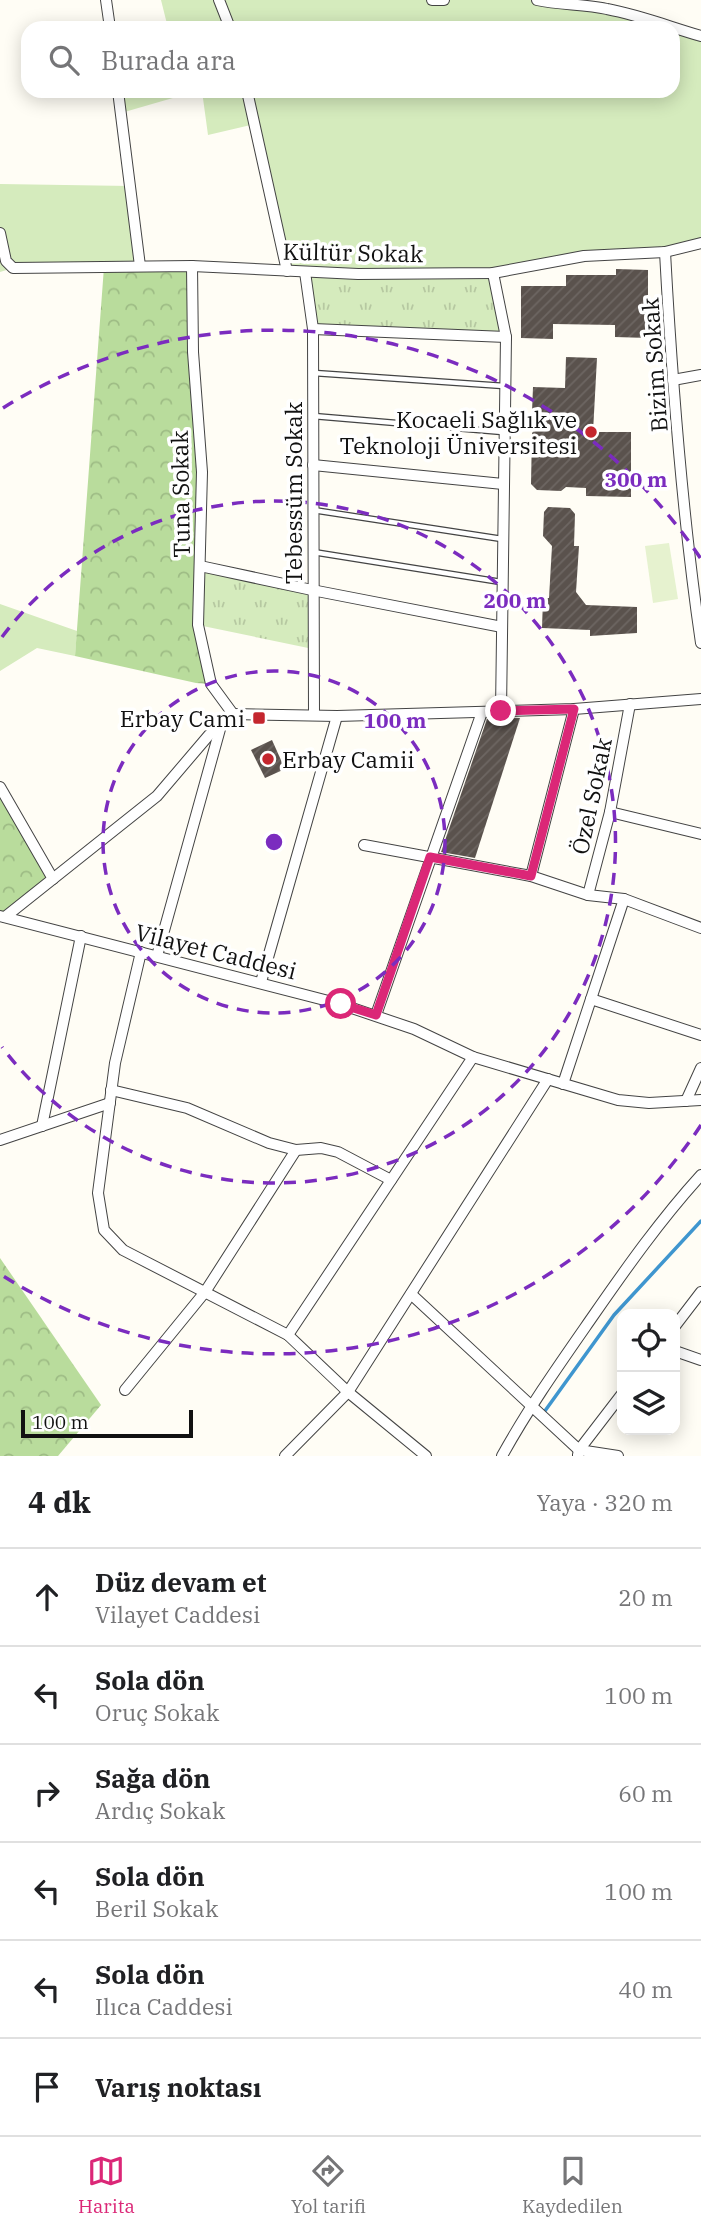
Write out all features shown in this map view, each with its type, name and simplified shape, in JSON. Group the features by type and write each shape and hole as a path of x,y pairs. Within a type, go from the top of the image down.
{"street":[{"path":"106,0 109,21"},
{"path":"219,0 227,21"},
{"path":"432,0 444,0"},
{"path":"537,0 552,3 578,2 651,21"},
{"path":"680,30 701,36"},
{"path":"119,98 140,266"},
{"path":"249,98 287,271"},
{"name":"Kültür Sokak","path":"0,233 6,261 13,268 192,266 358,274 493,273 584,256 665,252 701,243"},
{"name":"Bizim Sokak","path":"665,252 673,380 696,576 701,643"},
{"name":"Tuna Sokak","path":"192,266 193,352 202,472 198,625 211,684 233,714"},
{"name":"Tebessüm Sokak","path":"305,272 313,329 314,715"},
{"path":"493,273 506,337 501,711"},
{"path":"313,329 506,337"},
{"path":"673,380 701,375"},
{"path":"313,465 503,484"},
{"path":"200,566 502,627"},
{"path":"3,917 157,796 222,721 233,714 337,716 482,712 574,709 701,699"},
{"name":"Özel Sokak","path":"588,895 610,812 630,704"},
{"path":"531,876 574,709"},
{"path":"376,1015 482,712"},
{"path":"261,982 337,716"},
{"path":"157,956 222,721"},
{"path":"0,787 53,879"},
{"path":"610,812 701,834"},
{"path":"364,845 531,876 588,895 624,899 701,928"},
{"path":"563,1083 624,899"},
{"name":"Vilayet Caddesi","path":"3,917 261,982 376,1015 473,1057 618,1100 649,1103 701,1100"},
{"path":"42,1126 81,936"},
{"path":"141,952 115,1063 97,1193 104,1230 123,1250 288,1335 348,1392 426,1456"},
{"path":"591,999 701,1035"},
{"path":"288,1335 473,1057"},
{"path":"687,1101 701,1068"},
{"path":"285,1456 348,1392 548,1079"},
{"path":"111,1090 187,1108 269,1143 296,1150 321,1148 338,1152 391,1180"},
{"path":"0,1140 110,1103"},
{"path":"125,1390 205,1292 296,1150"},
{"path":"502,1456 530,1406 633,1257 678,1199 701,1175"},
{"path":"680,1319 701,1292"},
{"path":"411,1294 578,1453 618,1456"},
{"path":"680,1353 701,1360"},
{"path":"578,1453 617,1401"}],"lane":[{"path":"313,373 505,386"},
{"path":"313,416 504,432"},
{"path":"313,509 502,539"},
{"path":"313,552 502,583"}],"green space":[{"path":"161,0 577,0 580,4 611,9 651,21 166,21"},
{"path":"680,30 701,36 701,243 665,252 584,256 493,273 358,274 287,271 255,124 208,135 203,98 680,98"},
{"path":"119,98 173,98 121,113"},
{"path":"0,184 130,186 140,266 13,268 0,272"},
{"path":"192,266 202,472 198,625 211,684 75,656 104,267"},
{"path":"305,272 493,273 506,337 313,329"},
{"path":"669,543 678,599 653,603 645,546"},
{"path":"200,566 312,590 313,649 198,625"},
{"path":"0,604 77,631 75,656 37,648 0,671"},
{"path":"0,787 53,879 0,916"},
{"path":"0,1258 101,1405 58,1456 0,1456"}],"building":[{"path":"616,269 648,270 648,338 615,337 615,325 553,324 553,339 521,338 521,286 566,286 566,275 616,275"},
{"path":"566,357 597,358 593,432 631,432 631,497 586,496 586,488 537,490 531,484 532,433 550,413 532,412 533,387 565,388"},
{"path":"548,507 570,508 575,514 574,546 579,546 576,592 586,605 637,607 637,633 590,636 590,630 542,628 543,598 549,598 552,546 543,536 544,512"},
{"path":"520,718 475,858 441,852 487,719"},
{"name":"Erbay Camii","path":"272,740 285,769 265,778 251,750"}],"waterway":[{"path":"542,1415 614,1315 701,1221"}],"place":[{"name":"Kocaeli Sağlık ve Teknoloji Üniversitesi","path":"591,432"},
{"name":"Erbay Cami","path":"259,718"},
{"name":"Erbay Camii","path":"268,759"}],"route":[{"path":"341,1004 376,1015 430,857 531,876 574,709 501,711"}]}
